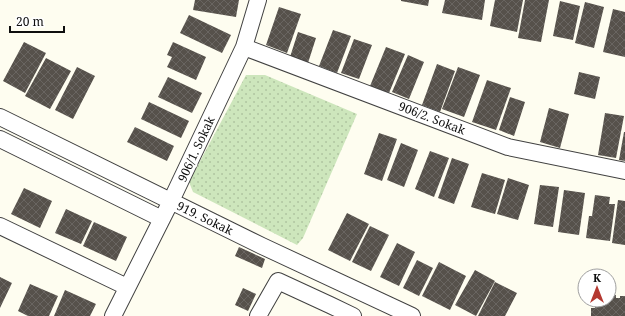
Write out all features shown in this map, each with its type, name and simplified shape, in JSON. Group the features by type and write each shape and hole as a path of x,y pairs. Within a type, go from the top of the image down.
{"street":[{"name":"906/1. Sokak","path":"113,316 171,201 244,47 258,0"},
{"name":"906/2. Sokak","path":"244,47 508,147 625,171"},
{"name":"919. Sokak","path":"0,116 262,246 412,316"},
{"name":"919. Sokak","path":"0,139 162,219"},
{"path":"0,226 128,287"},
{"path":"258,316 278,281 353,316"}],"green space":[{"path":"246,75 265,75 357,114 303,238 297,245 193,192 189,182"}],"building":[{"path":"195,0 239,0 236,17 193,10"},
{"path":"401,0 429,0 428,6"},
{"path":"445,0 485,0 482,20 442,13"},
{"path":"495,0 523,0 517,32 490,26"},
{"path":"525,0 549,0 541,42 518,38"},
{"path":"560,1 580,6 573,40 553,36"},
{"path":"585,2 604,7 594,48 575,43"},
{"path":"279,7 301,14 287,53 266,45"},
{"path":"613,9 625,12 625,57 603,52"},
{"path":"189,15 231,35 222,53 180,33"},
{"path":"333,30 351,36 337,73 319,66"},
{"path":"298,32 316,38 308,63 290,57"},
{"path":"354,39 372,45 359,79 341,73"},
{"path":"24,42 46,53 25,93 3,81"},
{"path":"173,42 206,57 196,80 167,67 172,57 167,55"},
{"path":"386,47 405,54 389,93 370,86"},
{"path":"408,55 424,62 409,99 392,92"},
{"path":"46,58 71,71 50,109 25,96"},
{"path":"437,64 455,71 440,112 422,105"},
{"path":"77,67 95,76 73,119 55,110"},
{"path":"458,67 480,75 464,117 442,109"},
{"path":"579,72 600,77 595,99 574,94"},
{"path":"168,77 202,93 192,113 158,97"},
{"path":"487,80 511,88 496,130 472,122"},
{"path":"510,97 525,102 514,136 499,130"},
{"path":"149,102 189,121 181,138 141,119"},
{"path":"549,108 569,114 560,148 540,142"},
{"path":"605,113 624,116 616,158 598,155"},
{"path":"135,127 174,146 167,161 127,142"},
{"path":"625,132 625,161 619,160"},
{"path":"379,133 397,139 382,181 364,174"},
{"path":"401,143 418,150 404,187 387,180"},
{"path":"430,151 449,158 434,197 415,189"},
{"path":"452,158 469,164 454,204 438,198"},
{"path":"482,173 505,180 495,214 471,207"},
{"path":"508,178 529,185 518,220 497,214"},
{"path":"540,185 559,187 553,227 534,224"},
{"path":"24,188 52,201 40,228 11,214"},
{"path":"564,190 585,193 579,235 558,232"},
{"path":"595,195 610,197 609,204 615,204 610,241 586,238 589,216 592,216"},
{"path":"618,200 625,201 625,245 612,243"},
{"path":"66,209 92,221 81,244 55,233"},
{"path":"347,213 369,224 350,261 328,250"},
{"path":"94,222 127,237 116,261 83,246"},
{"path":"370,226 389,235 371,271 352,262"},
{"path":"397,243 415,252 399,286 380,277"},
{"path":"239,247 265,259 262,268 235,256"},
{"path":"417,260 433,268 419,296 403,288"},
{"path":"439,262 466,276 450,310 422,296"},
{"path":"475,270 495,281 476,316 455,305"},
{"path":"0,277 12,283 0,308"},
{"path":"495,282 517,293 505,316 478,316"},
{"path":"30,284 58,296 49,316 28,316 18,311"},
{"path":"243,288 256,294 248,311 235,305"},
{"path":"65,290 96,304 90,316 54,316"},
{"path":"620,296 625,296 625,316 591,316 591,308 617,308 617,298 620,298"}]}
